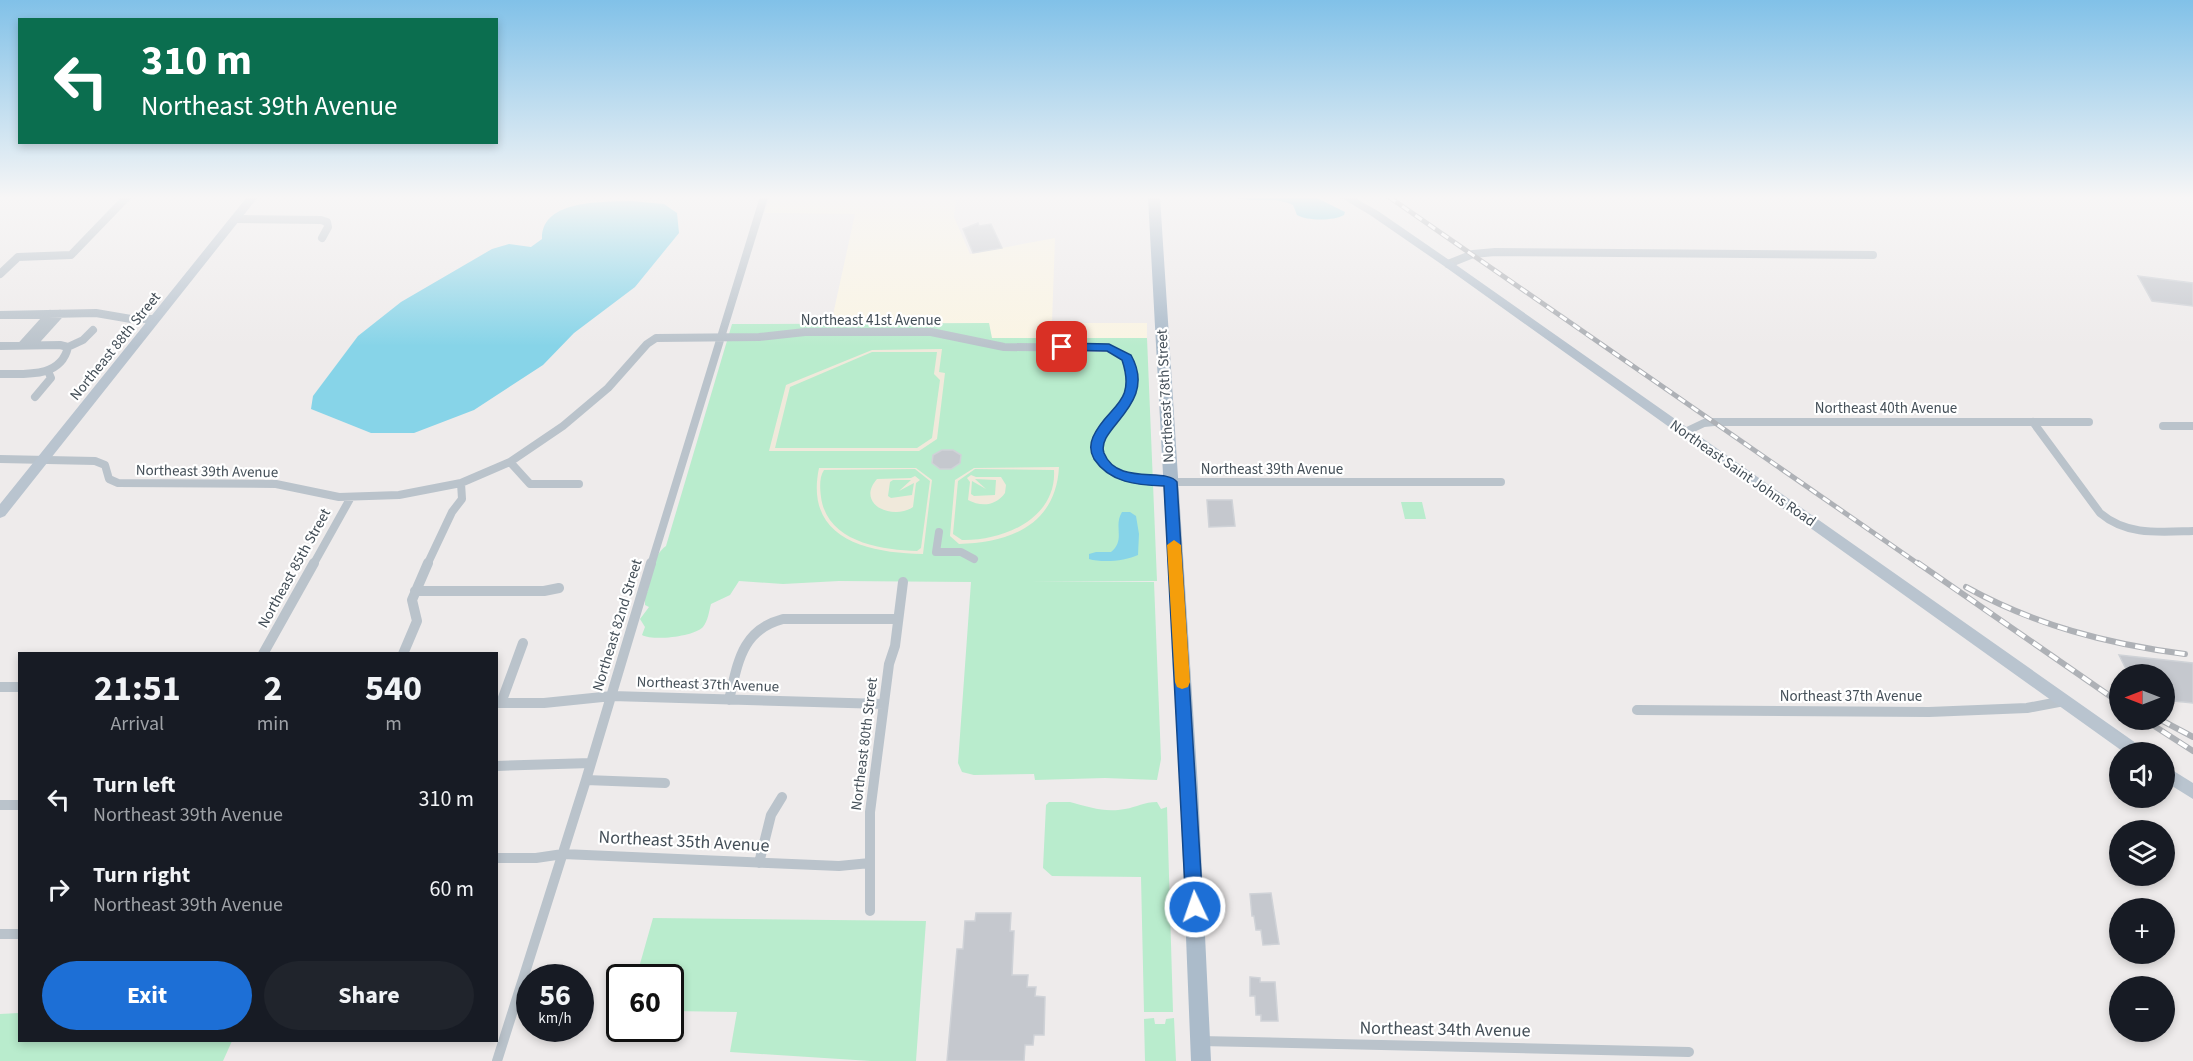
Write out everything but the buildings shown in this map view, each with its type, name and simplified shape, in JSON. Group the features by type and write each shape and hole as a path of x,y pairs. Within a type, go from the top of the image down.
{"main road":[{"name":"Northeast 88th Street","path":"0,513 214,247"},
{"name":"Northeast 78th Street","path":"1157,247 1190,809 1201,1051"},
{"name":"Northeast Saint Johns Road","path":"1423,247 2122,742"},
{"path":"2175,780 2193,792"}],"street":[{"path":"0,274 18,257 72,255 80,247"},
{"name":"Northeast 82nd Street","path":"497,1061 612,696 748,247"},
{"path":"1448,264 1472,255 1495,252 1873,255"},
{"path":"0,315 96,313 131,319 155,319"},
{"path":"22,345 50,314"},
{"path":"32,345 60,314"},
{"path":"0,346 63,345 68,347 83,340 93,330"},
{"name":"Northeast 41st Avenue","path":"653,339 759,337 805,332 931,332 1004,347 1099,346 1122,353"},
{"name":"Northeast 39th Avenue","path":"0,459 99,462 105,465 109,478 118,483 268,483 351,497 399,495 461,483 510,462 542,441 594,401 653,339"},
{"path":"0,374 48,371 67,355 68,347"},
{"name":"Northeast 39th Avenue","path":"1122,353 1131,365 1131,391 1125,406 1100,437 1097,446 1098,454 1106,466 1120,475 1138,480 1170,482 1501,482"},
{"path":"35,398 51,378 48,371"},
{"name":"Northeast 40th Avenue","path":"1685,432 1704,423 1714,422 2089,422"},
{"path":"2032,422 2100,513 2110,523 2138,531 2193,531"},
{"path":"2163,426 2193,426"},
{"path":"510,462 530,484 579,484"},
{"path":"404,652 417,621 412,600 415,591 449,517 462,499 461,483"},
{"name":"Northeast 85th Street","path":"264,652 351,497"},
{"path":"939,532 936,552 961,552 974,559"},
{"name":"Northeast 80th Street","path":"870,911 870,812 903,582"},
{"path":"415,591 544,591 559,588"},
{"path":"729,700 746,641 762,626 783,620 898,619"},
{"path":"499,704 523,643"},
{"path":"0,687 18,687"},
{"name":"Northeast 37th Avenue","path":"499,704 544,703 612,696 884,704"},
{"name":"Northeast 37th Avenue","path":"1637,710 1929,712 2028,708 2064,701"},
{"path":"498,766 591,764"},
{"path":"586,780 665,783"},
{"path":"759,863 771,815 782,797"},
{"path":"0,804 18,805"},
{"name":"Northeast 35th Avenue","path":"498,858 536,858 563,854 839,866 870,863"},
{"path":"0,934 18,934"},
{"name":"Northeast 34th Avenue","path":"1201,1051 1689,1052"}],"shaded area":[{"path":"848,247 967,247 970,254 1010,247 1055,247 1052,323 1147,323 1147,338 991,338 989,323 831,324"}],"green space":[{"path":"989,323 992,338 1147,338 1157,581 1031,582 1154,582 1161,759 1157,780 1105,778 1035,780 1034,774 974,775 962,772 958,763 971,582 839,581 783,584 739,581 730,595 711,604 706,622 698,630 673,637 655,638 642,635 645,627 640,619 649,607 645,605 645,594 648,591 653,566 658,555 666,546 732,324"},
{"path":"1401,502 1422,502 1426,519 1405,519"},
{"path":"1049,802 1070,802 1111,810 1152,802 1157,802 1161,809 1167,807 1173,1012 1144,1012 1141,877 1052,876 1043,868 1046,805"},
{"path":"653,918 926,921 916,1061 871,1061 730,1052 737,1012 684,1011 684,964 640,964"},
{"path":"18,1013 18,1042 232,1042 223,1061 0,1061 0,1014"},
{"path":"1154,1018 1155,1024 1165,1024 1166,1019 1174,1018 1176,1061 1145,1061 1144,1019"}],"sand":[{"path":"942,349 939,372 945,373 937,439 919,451 769,451 786,385 872,350","holes":["872,352 937,352 934,374 940,380 932,438 917,448 775,448 790,387"]},
{"path":"1059,467 1056,487 1040,516 1013,534 996,540 959,544 950,536 955,480 974,468","holes":["975,469 1054,470 1053,487 1047,501 1037,514 1025,523 1010,531 978,539 962,540 953,534 958,481"]},
{"path":"819,468 916,468 932,480 923,554 881,550 844,537 831,526 821,511 817,492","holes":["915,469 930,481 921,548 917,551 872,545 845,534 833,524 825,512 821,497 820,487 824,470"]},
{"path":"971,475 1001,477 1006,485 1005,493 993,503 973,502 968,500 970,482 967,478","holes":["975,479 996,480 995,495 974,496 971,494 972,481 986,489"]},
{"path":"915,476 920,480 916,483 913,507 896,512 879,508 873,503 871,488 877,479","holes":["911,480 899,491 914,483 912,495 891,498 888,496 890,482"]}],"water":[{"path":"500,247 668,247 635,287 574,333 543,365 474,410 414,433 371,433 311,409 313,396 358,336 401,302 492,249"},
{"path":"1122,512 1130,512 1136,516 1139,534 1138,555 1114,561 1089,559 1089,554 1111,552 1118,543"}],"railway":[{"path":"1460,247 1920,565"},
{"path":"1918,563 2109,695"},
{"path":"1966,587 2018,612 2072,631 2128,645 2185,654"},
{"path":"2175,727 2193,737"},
{"path":"2160,730 2193,751"}],"slow traffic":[{"path":"1174,545 1182,682"}],"route":[{"path":"1062,347 1109,348 1122,353 1127,358 1133,373 1129,398 1125,406 1103,431 1097,442 1098,454 1106,466 1120,475 1138,480 1170,482 1195,907"}]}
